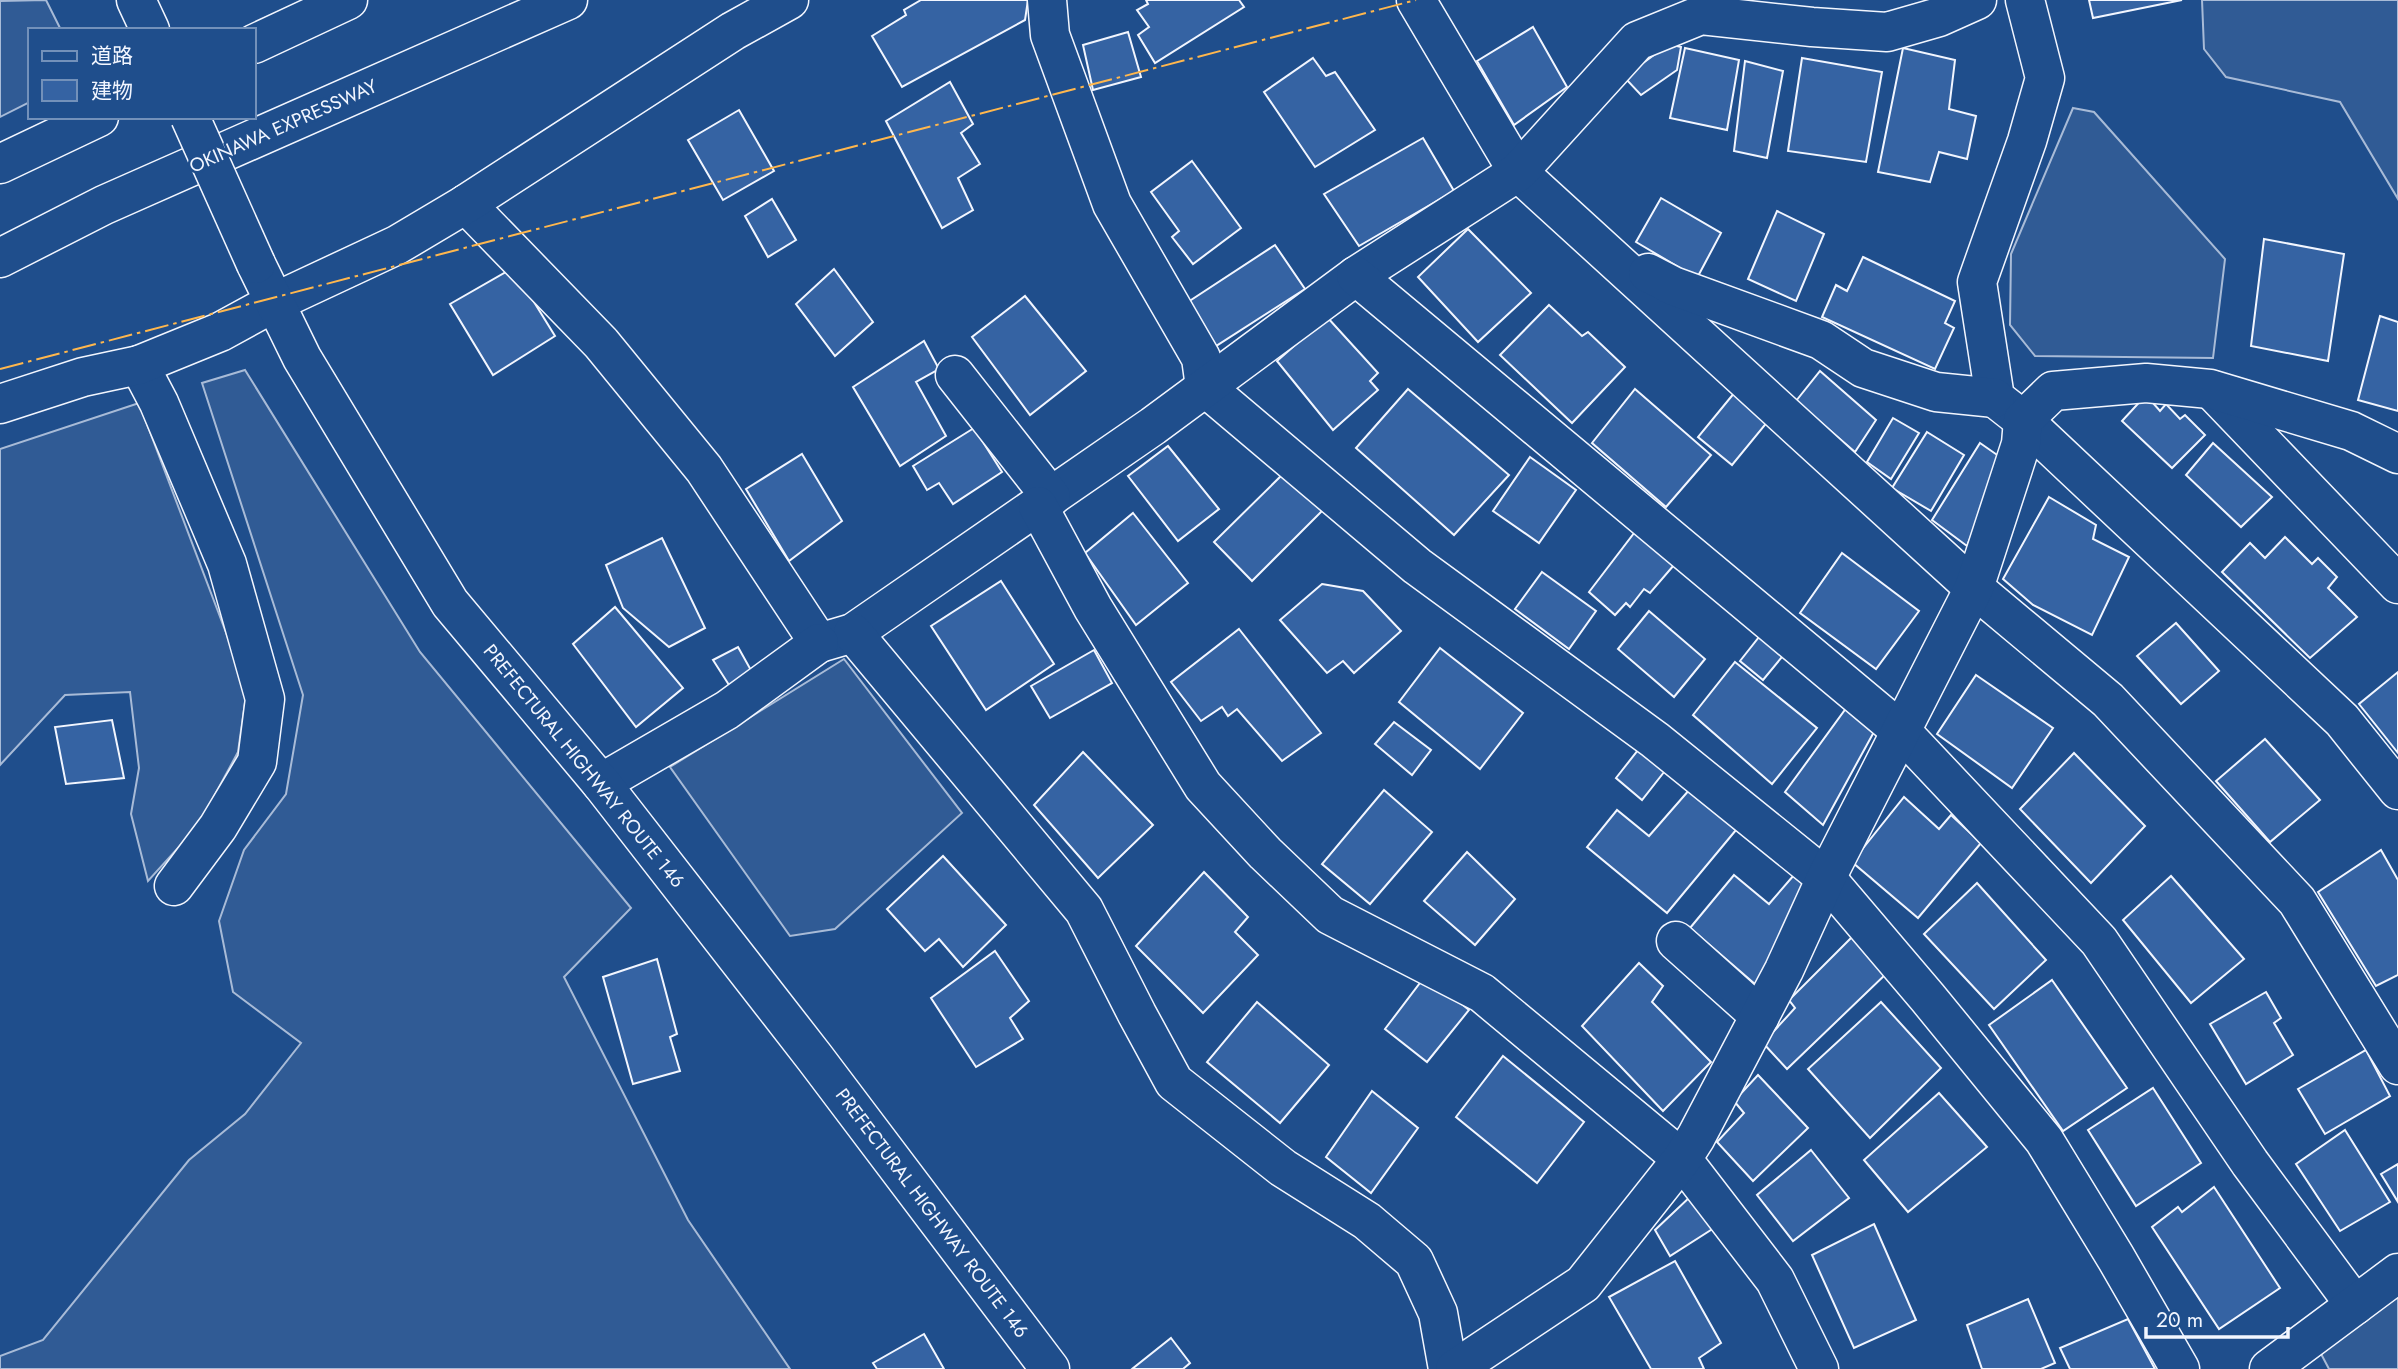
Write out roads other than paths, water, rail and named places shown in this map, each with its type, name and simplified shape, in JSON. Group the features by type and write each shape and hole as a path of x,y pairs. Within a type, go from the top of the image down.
{"main road":[{"path":"136,0 149,28"},
{"path":"256,43 348,0"},
{"name":"OKINAWA EXPRESSWAY","path":"0,258 104,205 568,0"},
{"path":"0,404 83,377 139,365 220,332 273,303 397,245 466,204 733,31 789,0"},
{"path":"1047,0 1050,35 1112,204 1200,358 1205,387 1417,566 1655,740 1826,878 2044,1140 2180,1369"},
{"path":"1416,0 1518,172 1974,588 2108,701 2297,901 2398,1065"},
{"path":"601,783 727,710 1044,501 1356,276 1518,172 1637,41 1701,15 1887,32 1939,16 1977,0"},
{"path":"1455,1369 1583,1284 1682,1159 1784,970 1826,878 1974,588 2021,444 2009,408 1978,282 2027,141 2045,78 2025,0"},
{"path":"0,164 95,119"},
{"name":"PREFECTURAL HIGHWAY ROUTE 146","path":"191,119 273,303 302,358 450,603 601,783 815,1058 1050,1369"},
{"path":"466,204 601,343 836,638 1084,910 1174,1082 1283,1168 1367,1221 1414,1261 1438,1313 1448,1369"},
{"path":"1608,252 1674,286 1821,340 1863,368 1936,392 2009,408 2342,720 2398,790"},
{"path":"1356,276 1901,732 2099,942 2250,1163 2355,1305"},
{"path":"139,365 159,403 228,564 265,699 257,762 218,827 174,886"},
{"path":"956,375 1044,501 1093,608 1203,786 1265,853 1330,915 1482,993 1682,1159 1775,1279 1819,1369"},
{"path":"2009,408 2053,391 2146,383 2210,389 2351,431 2398,454"},
{"path":"2210,389 2398,584"},
{"path":"1676,941 1760,1016"},
{"path":"2272,1368 2398,1273"}]}
